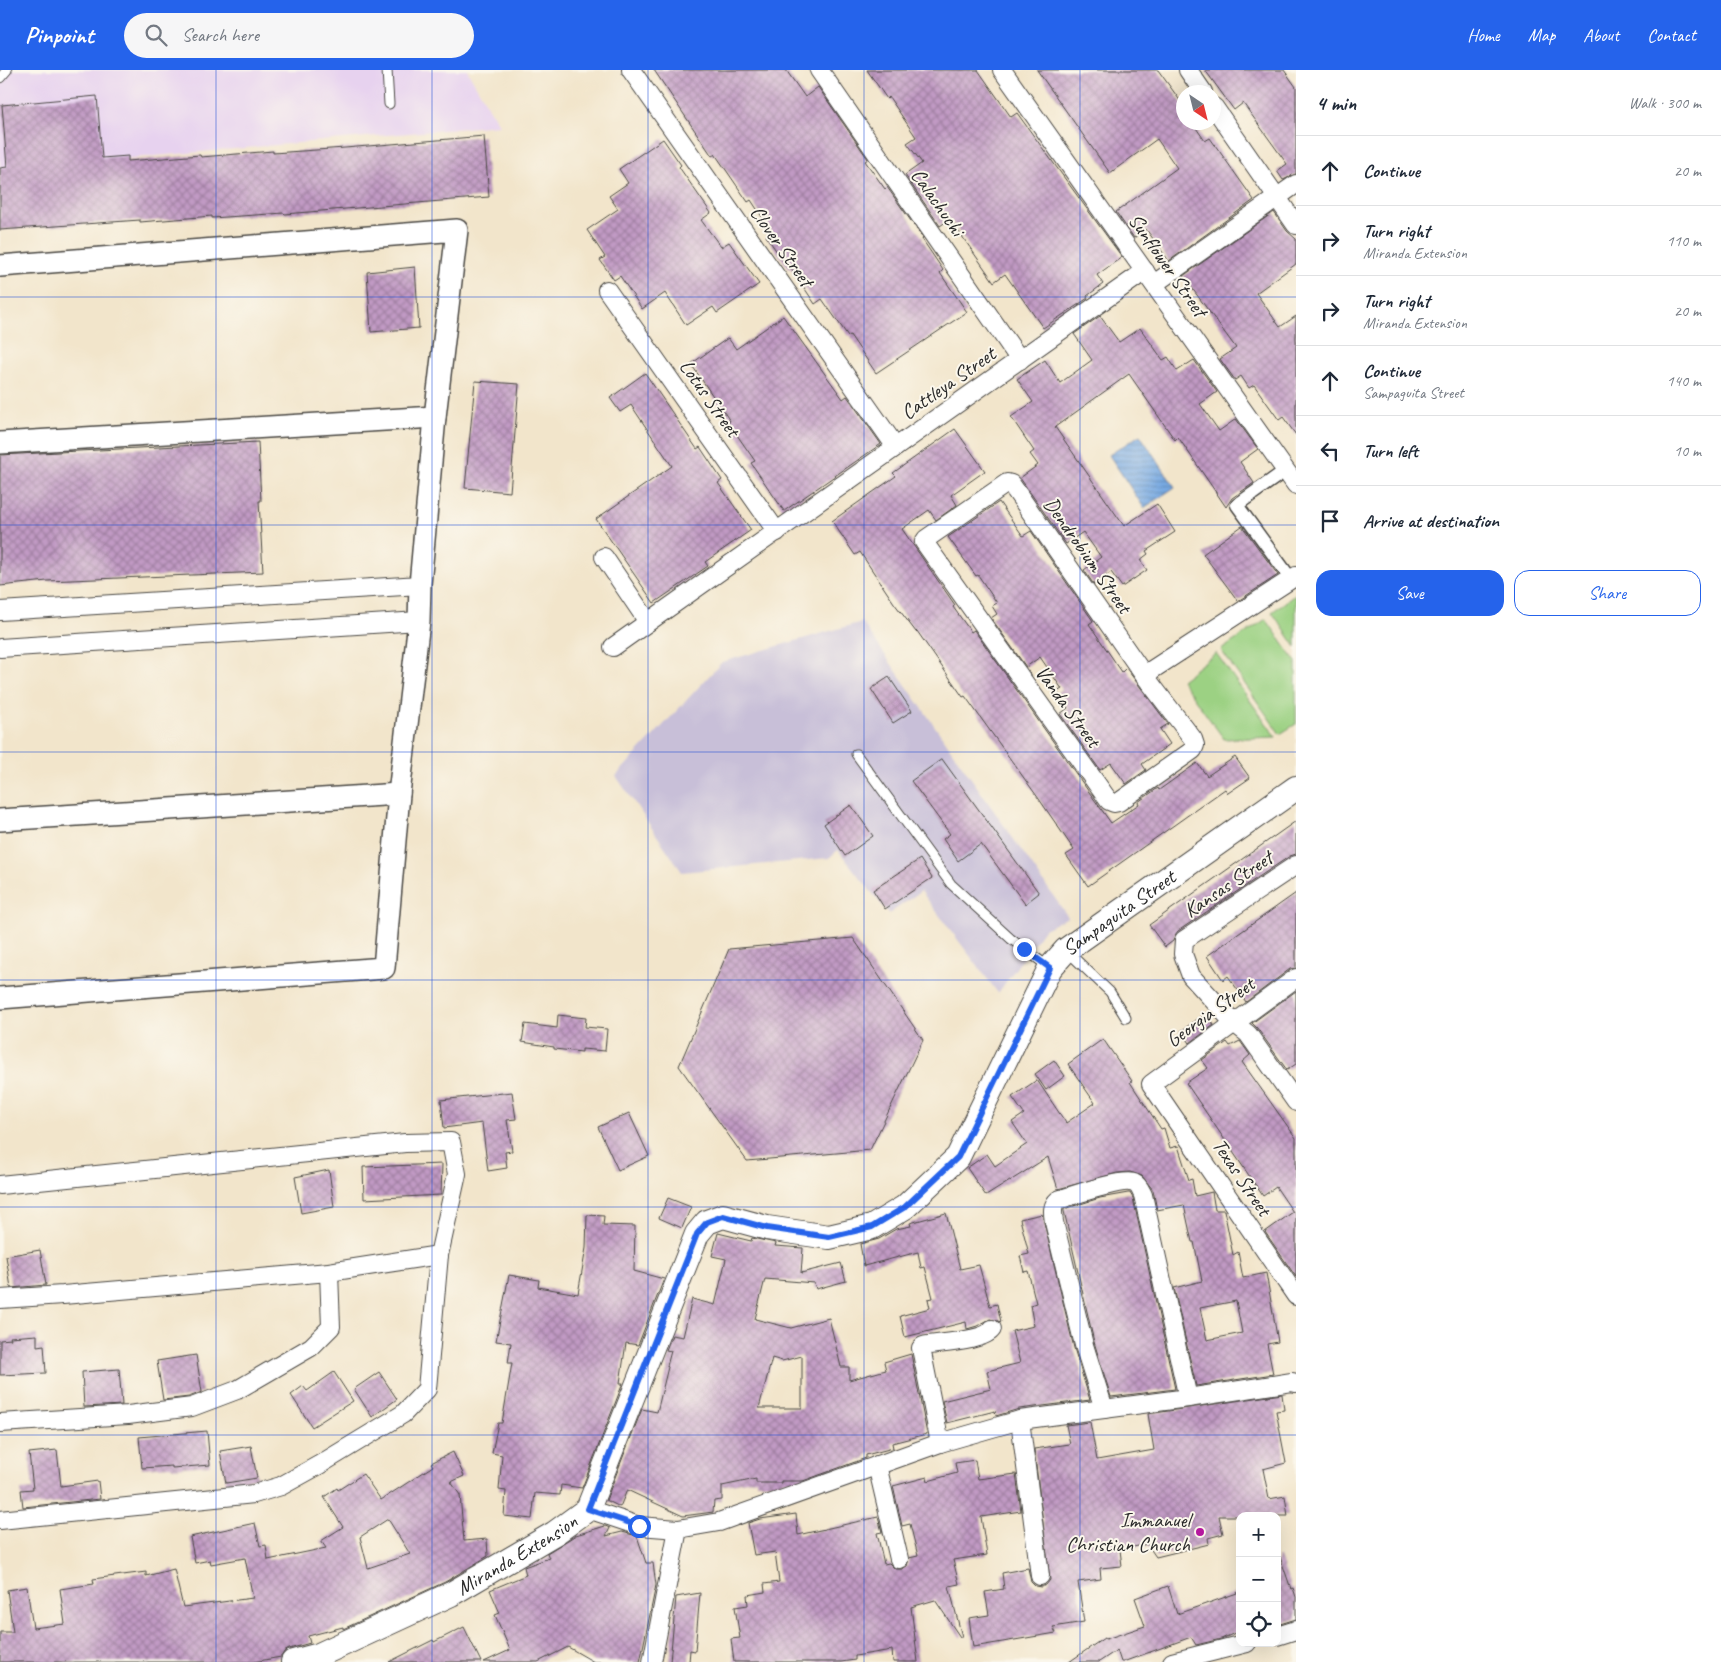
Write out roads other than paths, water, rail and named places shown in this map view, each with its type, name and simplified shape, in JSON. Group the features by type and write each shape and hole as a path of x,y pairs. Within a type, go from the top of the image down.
{"main road":[{"name":"Sampaguita Street","path":"767,1228 829,1237 872,1227 905,1207 958,1157 1050,968 1066,950 1296,788"},
{"name":"Miranda Extension","path":"293,1662 319,1655 451,1594 555,1533 588,1509 697,1234 707,1222 723,1216 767,1228"}],"street":[{"name":"Clover Street","path":"630,70 896,447"},
{"name":"Calachuchi","path":"819,70 1020,360"},
{"name":"Sunflower Street","path":"1002,70 1296,485"},
{"path":"1188,70 1198,85"},
{"path":"1221,117 1296,225"},
{"name":"Cattleya Street","path":"613,647 1020,360 1277,198 1296,184"},
{"path":"0,266 457,230 435,417 420,585 419,621 399,794 384,968 0,998"},
{"name":"Lotus Street","path":"607,290 777,532"},
{"path":"0,443 435,417"},
{"path":"1144,676 1294,577 1238,505 1286,470"},
{"name":"Dendrobium Street","path":"926,545 924,542 926,539 1003,484 1011,484 1144,676 1193,739"},
{"name":"Vanda Street","path":"926,545 1109,801 1118,802 1193,750 1195,745 1193,739"},
{"path":"604,557 648,622"},
{"path":"0,610 420,585"},
{"path":"0,648 419,621"},
{"path":"0,820 399,794"},
{"name":"Kansas Street","path":"1234,1023 1191,976 1183,954 1184,940 1296,865"},
{"name":"Georgia Street","path":"1151,1084 1296,978"},
{"path":"1234,1023 1243,1029 1253,1040 1294,1095"},
{"name":"Texas Street","path":"1151,1084 1296,1296"},
{"path":"0,1185 405,1143 451,1142 457,1174 439,1255 427,1388 403,1414 320,1465 281,1486 254,1494 0,1520"},
{"path":"1104,1409 1084,1345 1054,1222 1053,1208 1054,1203 1058,1200 1118,1183 1135,1183 1143,1195 1188,1398"},
{"path":"0,1299 329,1272 439,1255"},
{"path":"0,1422 128,1415 192,1407 237,1390 311,1346 331,1327 329,1272"},
{"path":"940,1443 921,1348 923,1346 978,1337 989,1334 992,1330"},
{"path":"588,1509 639,1526 678,1529 720,1522 877,1464 940,1443 1020,1420 1292,1382 1296,1383"},
{"path":"1020,1420 1040,1576"},
{"path":"877,1464 899,1559"},
{"path":"652,1662 678,1529"},
{"path":"1281,1635 1296,1630"},
{"path":"1172,1662 1236,1646"}],"lane":[{"path":"0,78 7,70"},
{"path":"387,70 389,104"},
{"path":"856,754 951,884 1010,939 1050,968"},
{"path":"1066,950 1110,992 1126,1018"}],"water":[{"path":"1140,435 1175,487 1144,508 1109,455"}],"place":[{"name":"Immanuel Christian Church","path":"1200,1532"}]}
